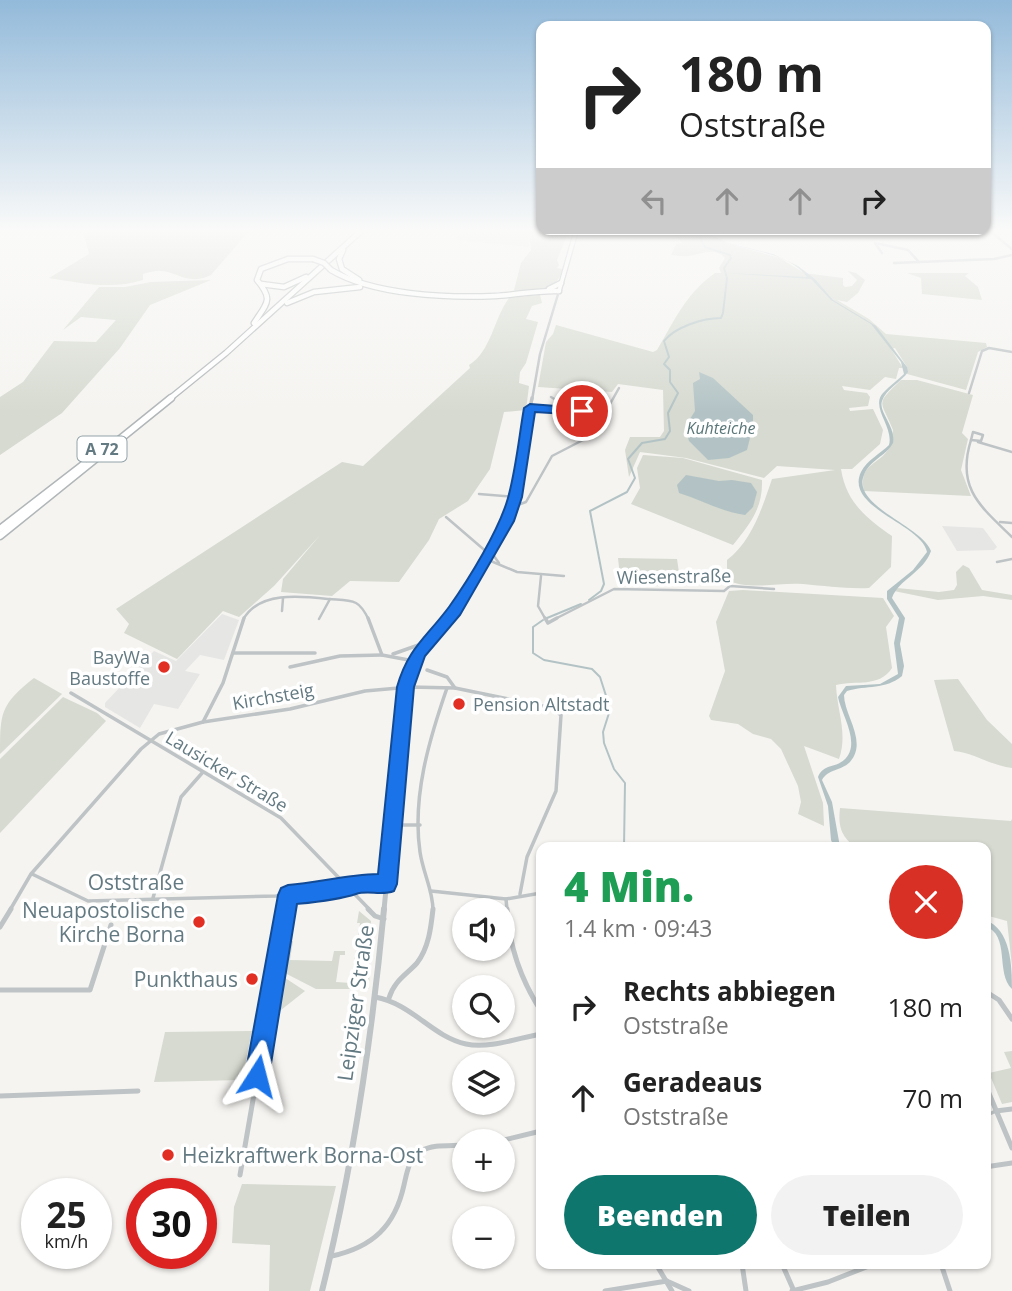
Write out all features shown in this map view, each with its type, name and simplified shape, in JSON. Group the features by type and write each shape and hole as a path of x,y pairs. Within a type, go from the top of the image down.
{"highway":[{"path":"254,323 268,302 266,291"},
{"name":"A 72","path":"0,529 150,410 290,291"},
{"name":"A 72","path":"0,536 129,434 296,291"},
{"path":"277,309 320,291"},
{"path":"434,291 494,296 534,291"}],"street":[{"name":"Leipziger Straße","path":"322,1291 332,1255 375,997 405,687 414,661 452,615 491,553 512,507 540,354 559,291"},
{"path":"969,393 982,351 989,348 1012,352"},
{"path":"512,507 526,502 552,456 583,440 596,429 620,387"},
{"path":"551,397 556,400 552,410"},
{"path":"530,408 595,411"},
{"path":"564,411 564,419"},
{"path":"588,419 589,411"},
{"path":"976,442 981,441 983,435 973,432 964,460 965,479 973,494 1012,537"},
{"path":"970,440 1012,452"},
{"path":"479,494 515,497"},
{"path":"446,517 491,553 499,563"},
{"path":"999,523 1012,523"},
{"path":"486,559 517,572 564,576"},
{"path":"997,562 1012,559"},
{"name":"Wiesenstraße","path":"541,576 538,606 548,623 614,589 724,591 730,586 774,589"},
{"path":"203,722 223,683 247,613 264,603 302,596 356,603 363,610 382,654"},
{"path":"282,611 283,598"},
{"path":"319,619 330,599"},
{"path":"391,655 427,642"},
{"path":"232,653 315,653"},
{"path":"290,667 340,656 382,654 414,661"},
{"path":"427,670 443,675 455,688 552,708 561,715 556,790 530,847 520,894"},
{"name":"Kirchsteig","path":"149,740 159,734 203,722 290,709 365,691 405,687 455,688"},
{"path":"389,998 399,977 416,965 423,954 433,912 431,891 422,860 420,825 426,751 447,688"},
{"name":"Lausicker Straße","path":"71,693 291,826 375,916 384,919"},
{"path":"0,927 31,874 149,740"},
{"path":"153,898 181,797 204,772"},
{"path":"393,825 420,825"},
{"name":"Oststraße","path":"31,874 88,901 288,895 387,884"},
{"path":"431,891 497,898"},
{"path":"514,898 520,894 536,892"},
{"path":"240,1175 288,895"},
{"path":"0,990 90,990 111,925"},
{"path":"515,956 526,987 536,1003"},
{"path":"991,995 999,1000 1012,1019"},
{"path":"375,997 389,998 403,1004 453,1039 469,1045 536,1035"},
{"path":"0,1096 138,1091"},
{"path":"991,1099 1012,1147"},
{"path":"991,1113 1012,1109"},
{"path":"515,1137 536,1132"},
{"path":"332,1255 361,1250 381,1234 395,1213 408,1170 416,1154 429,1148 452,1146"},
{"path":"991,1166 1012,1163"},
{"path":"659,1269 672,1291"},
{"path":"743,1269 746,1291"},
{"path":"784,1269 793,1291 813,1289 862,1269"},
{"path":"943,1269 950,1291"},
{"path":"605,1291 667,1282 689,1291"}],"shaded area":[{"path":"95,291 184,291 150,305 120,348 62,413 0,455 0,397 23,382 54,341 96,342 116,320 81,317 63,330"},
{"path":"695,291 859,291 847,302 837,300 869,319 886,334 986,343 987,347 978,352 966,390 907,374 907,367 895,348 891,349 903,368 899,368 896,379 885,377 870,390 842,386 844,390 867,393 870,397 868,406 849,408 850,411 873,409 883,430 880,444 852,469 841,469 852,500 874,523 892,536 891,567 869,588 793,584 755,586 727,580 727,560 750,534 772,479 835,470 777,466 764,478 686,458 640,452 629,477 625,450 630,437 660,437 664,431 663,390 618,384 612,392 538,387 546,342 556,325 653,352 657,350"},
{"path":"922,291 979,291 982,300 922,294"},
{"path":"540,295 542,303 532,306 526,319 538,322 526,363 520,372 519,383 529,386 526,410 504,412 490,469 468,501 439,519 429,540 399,582 350,581 332,596 281,592 283,579 321,534 274,586 239,617 223,611 177,659 124,633 129,624 116,609 342,462 363,466 470,368 469,365 482,352 509,298"},
{"path":"901,380 917,380 973,395 962,433 968,439 961,470 971,496 864,491 864,475 871,465 885,454 891,441 893,430 883,407 883,399"},
{"path":"643,455 683,458 762,480 758,507 750,523 733,545 631,504 640,488 637,468"},
{"path":"942,526 983,528 997,547 994,550 957,551"},
{"path":"618,558 677,559 681,586 621,585"},
{"path":"963,565 969,568 982,590 1012,595 1012,600 983,596 938,600 894,591 897,588 939,592 954,590 957,585 956,572"},
{"path":"729,591 883,598 894,616 886,627 892,668 887,674 874,681 836,685 842,731 839,759 804,746 823,803 824,826 798,814 801,802 798,786 781,749 771,739 753,734 738,724 711,720 709,716 725,671 716,622"},
{"name":"BayWa Baustoffe","path":"222,614 239,620 224,660 200,655 185,671 200,674 178,709 154,704 140,728 105,707 105,703 154,651 176,661"},
{"path":"34,678 62,694 0,754 4,711 14,696"},
{"path":"958,679 987,720 1012,744 1012,768 954,751 934,680"},
{"path":"63,697 97,713 106,721 0,833 0,759"},
{"path":"840,808 1012,819 1012,966 1007,921 991,917 991,842 849,842 840,820"},
{"path":"359,911 371,921 369,989 316,989 279,970 284,941 293,941 290,960 332,961 334,951 345,951 345,955 340,955 336,982 351,983 360,923 357,923"},
{"path":"276,972 305,991 276,1014 278,1006 271,999"},
{"path":"252,1031 242,1080 154,1082 165,1032"},
{"path":"1012,1051 1012,1102 1002,1104 991,1073 1011,1068 1004,1052"},
{"path":"242,1184 336,1186 310,1291 269,1291 270,1245 232,1243 234,1207"}],"water":[{"path":"823,291 876,326 907,367 908,372 887,393 881,405 892,431 893,443 867,470 863,486 877,506 925,542 931,551 923,565 900,586 892,598 905,618 900,644 904,666 902,676 882,685 847,691 844,695 856,737 855,754 850,762 822,780 832,802 839,842 831,840 828,806 818,777 826,768 844,760 851,746 849,729 838,697 846,686 880,684 898,674 894,643 899,618 887,599 887,591 913,570 927,552 922,542 912,533 873,506 863,496 859,485 864,468 889,445 890,438 879,405 885,390 904,374 901,362 871,324 831,300"},
{"name":"Kuhteiche","path":"699,372 713,378 753,415 747,450 729,458 708,460 689,441 685,427 695,411 693,383 700,379"},
{"path":"686,475 751,483 757,492 753,507 745,515 720,509 679,493 677,485"},
{"path":"991,923 1000,931 1008,949 1012,989 1004,974 998,937"}],"waterway":[{"path":"589,600 601,591 604,584 590,511 627,492 635,478 628,459 642,443 665,439 670,431 668,413 678,393 670,382 670,370 664,364 669,357 664,341 682,328 721,318 725,291"},
{"path":"547,618 581,604"},
{"path":"543,620 533,627 533,653 544,660 592,669 600,677 609,713 603,732 604,743 614,769 625,783 624,842"}],"place":[{"name":"BayWa Baustoffe","path":"164,667"},
{"name":"Pension Altstadt","path":"459,704"},
{"name":"Neuapostolische Kirche Borna","path":"199,922"},
{"name":"Punkthaus","path":"252,979"},
{"name":"Heizkraftwerk Borna-Ost","path":"168,1155"}],"route":[{"path":"257,1076 288,895 349,889 345,884 387,884 405,687 411,667 419,652 454,611 507,521 515,497 530,408 582,411"}]}
